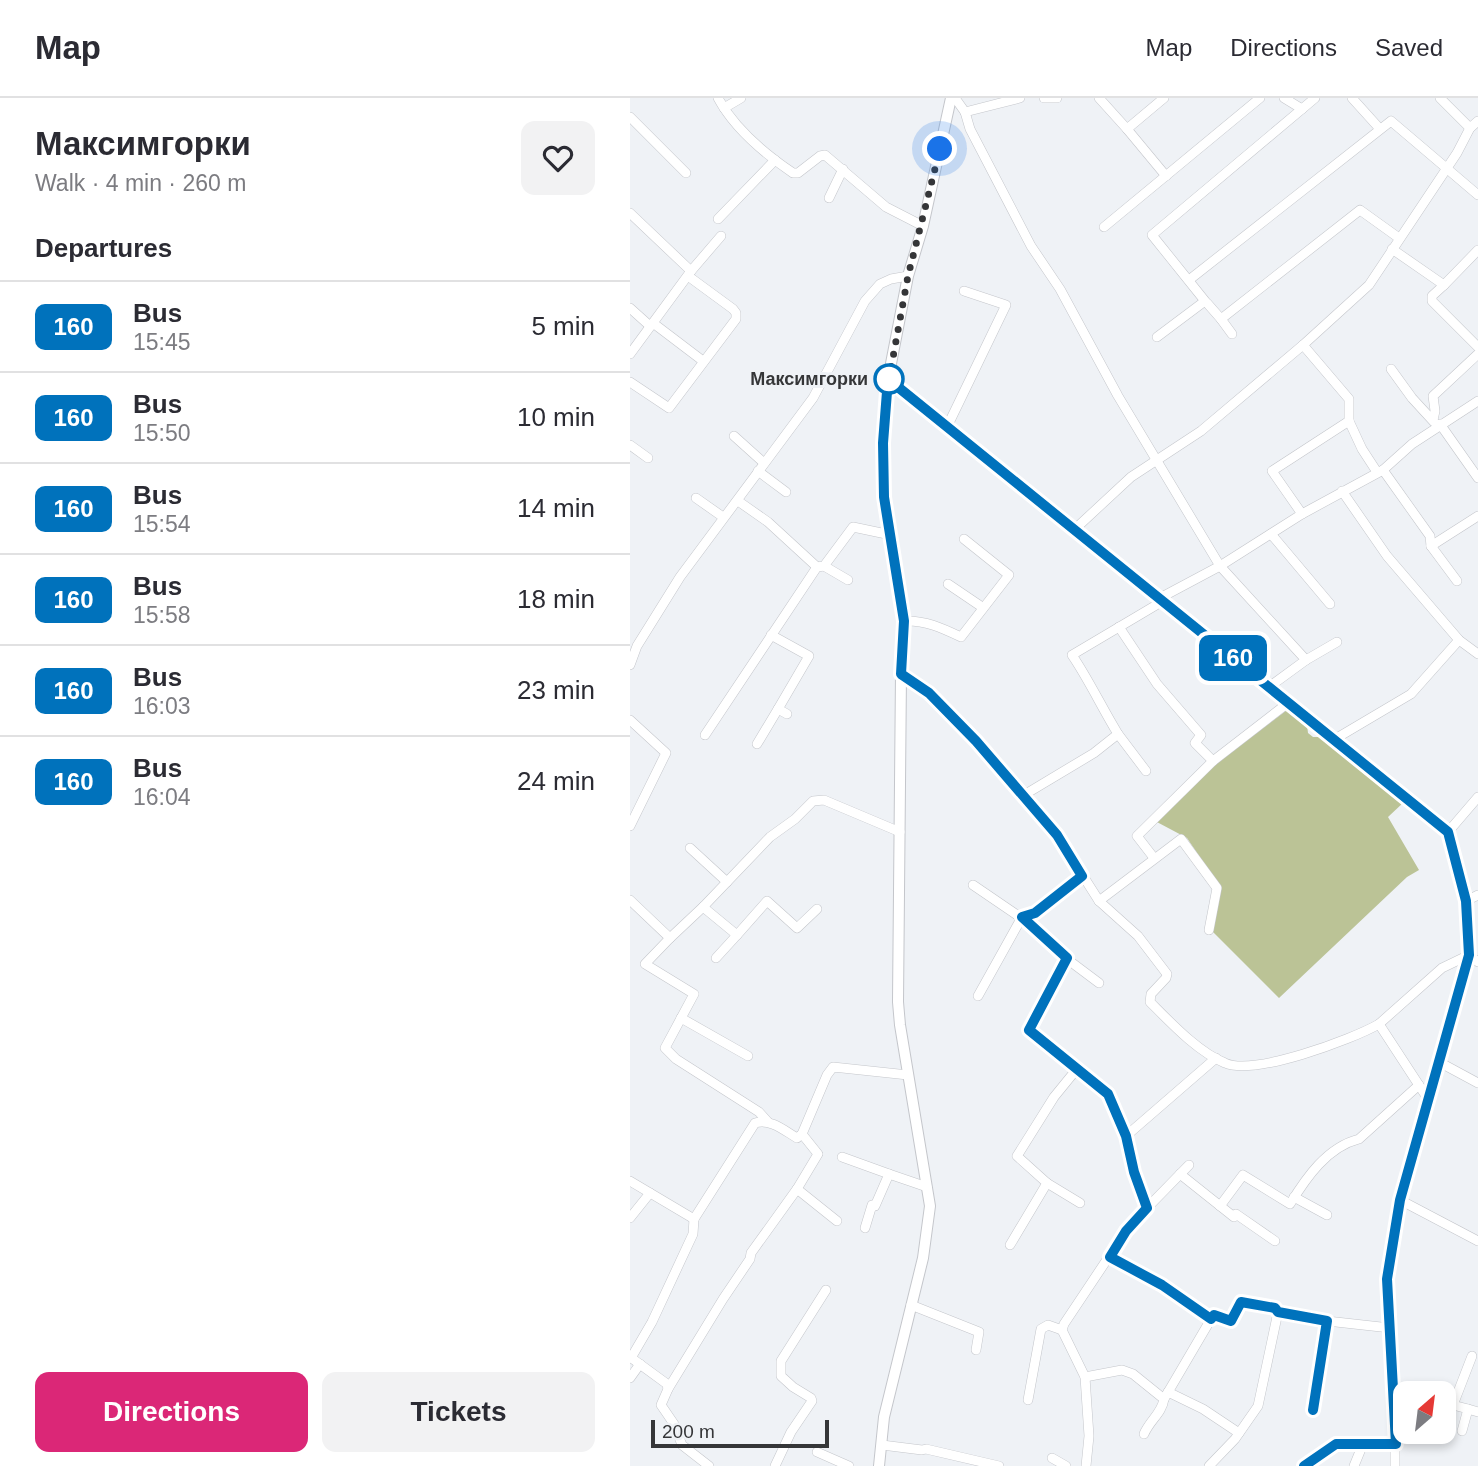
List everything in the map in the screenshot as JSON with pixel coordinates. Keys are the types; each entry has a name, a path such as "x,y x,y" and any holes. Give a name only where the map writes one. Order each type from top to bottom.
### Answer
{"main road":[{"path":"879,1466 886,1405 928,1229 930,1206 898,1002 901,674 904,621 884,497 883,443 888,379 908,276 923,226 953,98"}],"street":[{"path":"718,98 724,108 775,160 798,173 822,155 843,169 886,207 923,226"},
{"path":"724,108 741,98"},
{"path":"953,98 965,112 970,129 1031,246 1059,289 1220,566 1306,660"},
{"path":"965,112 1020,98"},
{"path":"1044,98 1057,98"},
{"path":"1099,98 1166,176"},
{"path":"1127,129 1164,98"},
{"path":"1104,227 1260,98"},
{"path":"1284,98 1301,109"},
{"path":"1157,337 1205,301 1152,235 1315,98"},
{"path":"1352,98 1380,129"},
{"path":"1440,98 1470,128"},
{"path":"630,117 686,173"},
{"path":"1189,280 1391,121 1478,195"},
{"path":"1075,529 1131,477 1201,431 1369,285 1457,153 1470,128 1478,121"},
{"path":"718,219 775,160"},
{"path":"829,198 843,169"},
{"path":"1220,319 1360,210 1399,237"},
{"path":"630,213 690,274 737,315 668,408 630,382"},
{"path":"630,354 721,236"},
{"path":"1392,249 1444,285"},
{"path":"1478,250 1432,296 1432,301 1478,347"},
{"path":"630,665 634,644 723,517 738,501 813,398 865,301 880,284 908,276"},
{"path":"947,426 1006,305 964,291"},
{"path":"1208,303 1232,334"},
{"path":"630,308 703,361"},
{"path":"1303,345 1349,399 1349,421 1362,449 1430,536 1432,546 1457,581"},
{"path":"1437,424 1433,396 1478,354"},
{"path":"1391,369 1476,473"},
{"path":"888,379 1448,832 1466,901 1469,955 1400,1200 1387,1279 1397,1381"},
{"path":"1146,771 1118,734 1072,655 1302,514 1380,471 1437,424 1478,401"},
{"path":"1302,514 1272,471 1349,421"},
{"path":"734,436 786,492"},
{"path":"630,445 648,458"},
{"path":"1342,491 1387,555 1460,640 1478,654"},
{"path":"696,498 723,517"},
{"path":"738,501 821,566 848,580"},
{"path":"1432,546 1478,516"},
{"path":"705,735 771,635 853,527 891,535"},
{"path":"1271,534 1330,604"},
{"path":"904,621 916,620 961,637 1009,575 964,539"},
{"path":"948,584 982,607"},
{"path":"1119,627 1157,684 1201,735 1195,743 1213,761"},
{"path":"757,744 782,712 809,656 771,635"},
{"path":"1335,739 1410,694 1460,640"},
{"path":"1269,688 1306,660 1337,642"},
{"path":"901,674 929,693 976,741 1057,835 1099,901 1138,936 1166,971 1166,978 1151,994 1150,1002 1175,1027 1227,1064 1237,1066 1276,1061 1339,1043 1379,1024 1442,968 1469,955"},
{"path":"1154,858 1137,836 1213,761 1288,703"},
{"path":"630,720 666,753 630,826"},
{"path":"1024,795 1094,753 1118,734"},
{"path":"1448,832 1478,797"},
{"path":"768,1122 759,1112 676,1059 665,1048 694,994 645,964 771,836 817,799 900,831"},
{"path":"1099,901 1181,838 1217,888 1209,930"},
{"path":"690,848 727,882"},
{"path":"978,996 1021,917 1035,913 1082,876"},
{"path":"973,885 1021,917 1099,983"},
{"path":"1466,901 1478,895"},
{"path":"630,900 670,938"},
{"path":"716,958 767,901 797,928 817,909"},
{"path":"703,907 737,934"},
{"path":"1469,955 1478,961"},
{"path":"1067,958 1029,1030 1108,1094 1126,1136 1134,1172 1147,1208"},
{"path":"681,1018 748,1056"},
{"path":"1379,1024 1428,1099"},
{"path":"1126,1136 1216,1058"},
{"path":"1439,1062 1478,1083"},
{"path":"630,1378 634,1360 693,1234 694,1219 755,1123 761,1120 797,1138 802,1135 827,1075 833,1067 908,1075"},
{"path":"1076,1070 1054,1097 1017,1156 1047,1184 1080,1203"},
{"path":"1220,1206 1243,1175 1290,1204 1307,1178 1332,1153 1346,1142 1359,1139 1419,1085"},
{"path":"709,1466 682,1446 674,1424 661,1405 723,1299 750,1259 751,1253 797,1189 818,1154 802,1135"},
{"path":"842,1157 927,1187"},
{"path":"1086,1466 1089,1436 1085,1377 1062,1330 1063,1324 1126,1231 1189,1165"},
{"path":"865,1228 872,1205 875,1206 889,1174"},
{"path":"1180,1174 1234,1217 1236,1214 1275,1241"},
{"path":"630,1181 694,1219"},
{"path":"1010,1245 1047,1184"},
{"path":"797,1189 837,1221"},
{"path":"630,1218 650,1193"},
{"path":"1294,1197 1327,1215"},
{"path":"1400,1200 1476,1236"},
{"path":"1110,1257 1162,1285 1211,1319"},
{"path":"775,1466 791,1432 812,1401 781,1376 781,1361 826,1290"},
{"path":"1144,1434 1148,1424 1159,1414 1166,1395 1211,1319 1214,1315 1231,1321 1241,1302 1327,1321 1390,1328"},
{"path":"911,1305 979,1332 976,1350"},
{"path":"1209,1466 1239,1433 1258,1406 1278,1312"},
{"path":"1313,1410 1327,1321"},
{"path":"1028,1400 1041,1329 1048,1325 1062,1330"},
{"path":"1456,1389 1472,1356"},
{"path":"634,1360 667,1384 668,1390"},
{"path":"1085,1377 1122,1370 1128,1372 1166,1395 1203,1409 1239,1433"},
{"path":"1462,1430 1473,1410"},
{"path":"1304,1466 1336,1444 1393,1444"},
{"path":"1354,1466 1363,1444"},
{"path":"1395,1466 1396,1444"},
{"path":"882,1445 926,1449 999,1466"},
{"path":"817,1452 849,1466"},
{"path":"1052,1458 1066,1466"}],"green space":[{"path":"1287,710 1307,725 1308,733 1313,737 1326,737 1404,802 1388,817 1419,870 1407,877 1279,998 1211,930 1220,887 1187,838 1155,821 1220,760"}],"bus line":[{"name":"160","path":"1304,1466 1336,1444 1396,1444 1387,1279 1400,1200 1469,955 1466,901 1448,832 888,379 883,443 884,497 904,621 901,674 929,693 976,741 1057,835 1082,876 1035,913 1022,917 1067,958 1029,1030 1108,1094 1126,1136 1134,1172 1147,1208 1126,1231 1110,1257 1162,1285 1211,1319 1214,1315 1231,1321 1241,1302 1327,1321 1313,1410"}],"place":[{"name":"Максимгорки","path":"889,379"}],"route":[{"path":"889,379 908,276 923,226 940,149"}]}
